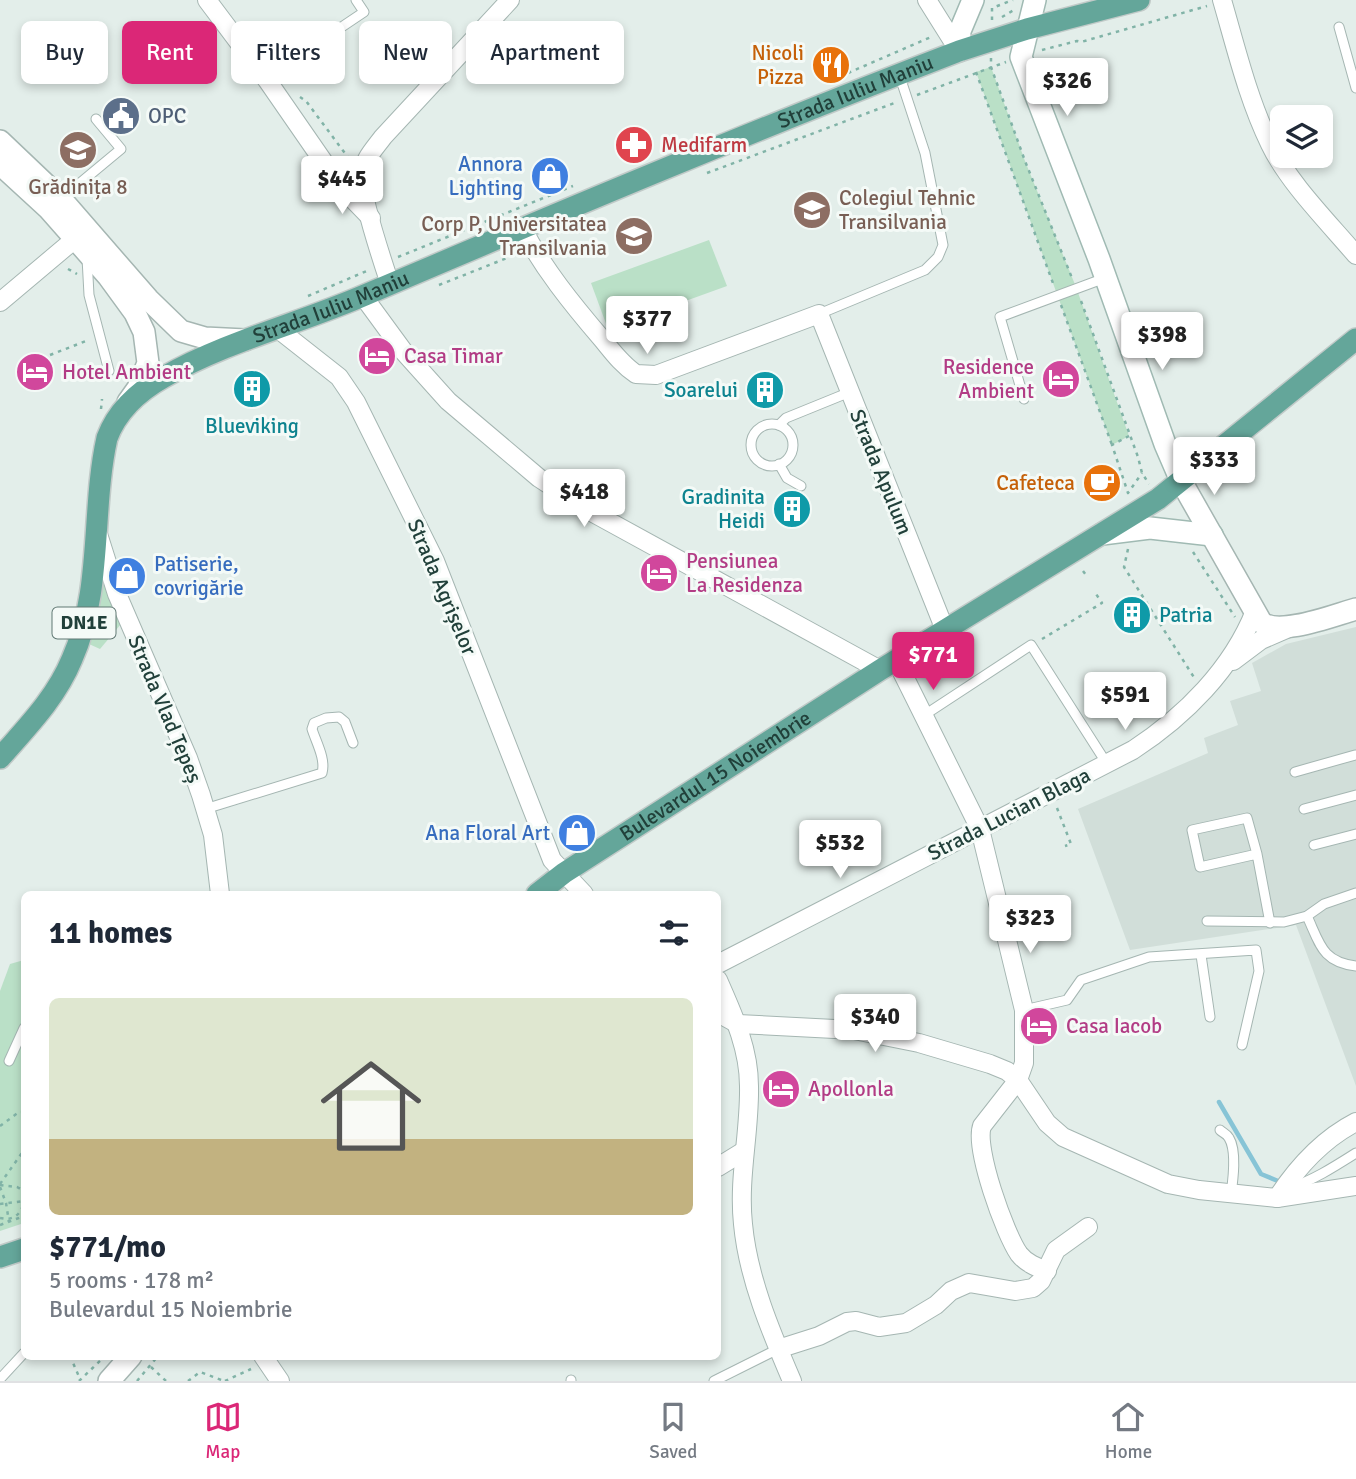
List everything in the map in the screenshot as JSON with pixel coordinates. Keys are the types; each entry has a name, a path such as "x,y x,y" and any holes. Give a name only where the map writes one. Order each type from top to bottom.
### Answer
{"main road":[{"name":"Strada Iuliu Maniu","path":"0,758 43,708 72,661 87,612 107,438 125,407 160,379 202,356 363,296 522,228 992,36 1139,0"},
{"name":"Bulevardul 15 Noiembrie","path":"541,891 564,873 888,665 1158,499 1356,339"},
{"path":"0,1257 21,1249"}],"street":[{"path":"207,0 231,32"},
{"path":"390,284 362,176 368,156 510,0"},
{"path":"927,0 959,51"},
{"path":"959,51 960,31 973,0"},
{"path":"1020,1 1027,29 1021,57 1106,278 1165,444 1181,481 1255,611 1266,627 1290,627"},
{"path":"1222,1 1247,84 1270,144 1312,204 1356,255"},
{"path":"270,84 341,187 371,218"},
{"path":"0,141 61,199 148,299 181,331 207,339 247,340"},
{"path":"0,164 35,196 81,246 108,276 135,313 144,332 148,363 138,388 125,407"},
{"path":"341,187 351,186 362,176"},
{"path":"522,228 532,248 573,305 621,362 636,374 656,375 819,314"},
{"path":"0,302 81,246"},
{"path":"363,296 404,352 448,401 539,478 588,510 888,665 923,716 980,830 1024,1010 1024,1063 1018,1080 982,1126 979,1134 1007,1233 1021,1256 1034,1266 1047,1270"},
{"name":"Strada Apulum","path":"819,314 945,629"},
{"name":"Strada Agrișelor","path":"278,329 340,377 356,402 435,561 552,860 581,891"},
{"name":"Strada Vlad Țepeș","path":"96,527 117,594 188,758 213,835 220,891"},
{"path":"1099,534 1150,528 1212,535"},
{"path":"1225,667 1261,640 1290,627 1356,609"},
{"name":"Strada Lucian Blaga","path":"721,962 1107,764 1151,738 1182,712 1225,667 1245,635 1255,611"},
{"path":"721,987 738,1024 747,1061 749,1086 742,1211 747,1251 792,1381"},
{"path":"721,1015 738,1024 867,1033 919,1043 990,1064 1007,1071 1018,1080 1047,1124 1063,1137 1168,1184 1231,1194 1280,1194 1356,1186"},
{"path":"1280,1194 1308,1157 1332,1136 1356,1122"},
{"path":"721,1165 744,1151"},
{"path":"779,1349 819,1336 847,1322 863,1322 879,1327 905,1323 936,1305 951,1291 969,1283 1015,1291 1033,1288 1041,1282 1056,1250 1088,1227"},
{"path":"109,1381 127,1360"},
{"path":"262,1361 280,1381"}],"lane":[{"path":"345,25 364,12 356,0"},
{"path":"1339,27 1356,88"},
{"path":"819,314 925,270 938,257 943,246 925,153 899,74"},
{"path":"61,199 121,149 96,119"},
{"path":"81,246 89,295 109,371"},
{"path":"1024,399 1000,317 1106,278"},
{"path":"779,425 786,418 850,392"},
{"path":"772,424 779,425 789,433 793,445 789,457 779,464 765,465 754,456 751,442 758,429 772,424"},
{"path":"779,464 787,478 801,486"},
{"path":"923,716 1031,645 1107,764"},
{"path":"205,809 322,773 322,758 312,729 314,723 339,717 345,722 353,743"},
{"path":"1295,772 1355,755"},
{"path":"1304,809 1356,794"},
{"path":"1257,854 1200,867 1192,831 1247,817 1257,854 1270,923"},
{"path":"1314,845 1356,834"},
{"path":"1207,920 1270,923 1307,916 1324,904 1356,893"},
{"path":"1307,916 1323,951 1339,964 1356,967"},
{"path":"1024,1010 1067,1000 1081,980 1149,957 1256,950 1259,971 1242,1045"},
{"path":"1201,955 1210,1017"},
{"path":"9,1061 21,1035"},
{"path":"1220,1130 1229,1138 1232,1152 1234,1166 1231,1194"},
{"path":"1280,1194 1303,1184 1356,1153"},
{"path":"714,1381 779,1349"},
{"path":"0,1379 21,1356"}],"path":[{"path":"992,36 999,19 1020,1"},
{"path":"1020,1 992,8 991,67 1024,161 1076,287 1142,473 1158,499"},
{"path":"705,174 976,72 1222,1"},
{"path":"845,75 931,38 931,30 942,23"},
{"path":"976,72 1128,493 1142,473"},
{"path":"271,84 306,101 362,176"},
{"path":"302,299 583,181"},
{"path":"428,289 532,248"},
{"path":"50,355 86,341"},
{"path":"101,409 102,399"},
{"path":"1112,445 1129,436"},
{"path":"1128,549 1124,567 1202,691"},
{"path":"1193,551 1245,635"},
{"path":"1031,645 1102,603 1096,594"},
{"path":"1051,793 1071,844 1065,846"},
{"path":"0,1126 21,1112"},
{"path":"0,1185 21,1154"},
{"path":"0,1185 21,1189"},
{"path":"0,1185 9,1221"},
{"path":"0,1204 21,1201"},
{"path":"0,1225 18,1216 21,1208"},
{"path":"0,1218 9,1221 21,1217"},
{"path":"72,1360 80,1381 101,1360"},
{"path":"137,1381 155,1360"},
{"path":"188,1381 200,1372 225,1381 262,1361"},
{"path":"151,1367 166,1381"}],"shaded area":[{"path":"1356,627 1356,1086 1296,925 1130,950 1078,809 1208,753 1204,738 1238,725 1230,701 1261,691 1252,663 1286,644"}],"green space":[{"path":"991,67 1025,161 1076,287 1129,436 1112,445 976,72"},
{"path":"709,240 727,286 608,329 591,283"},
{"path":"100,580 121,624 100,649 89,644"},
{"path":"21,961 21,1224 0,1231 0,991 10,964"}],"waterway":[{"path":"1219,1102 1261,1174 1278,1181"}],"place":[{"name":"Nicoli Pizza","path":"831,65"},
{"name":"OPC","path":"121,116"},
{"name":"Medifarm","path":"634,145"},
{"name":"Grădinița 8","path":"78,150"},
{"name":"Annora Lighting","path":"550,176"},
{"name":"Colegiul Tehnic Transilvania","path":"812,210"},
{"name":"Corp P, Universitatea Transilvania","path":"634,236"},
{"name":"Casa Timar","path":"377,356"},
{"name":"Hotel Ambient","path":"35,372"},
{"name":"Residence Ambient","path":"1061,379"},
{"name":"Blueviking","path":"252,389"},
{"name":"Soarelui","path":"765,390"},
{"name":"Cafeteca","path":"1102,483"},
{"name":"Gradinita Heidi","path":"792,509"},
{"name":"Pensiunea La Residenza","path":"659,573"},
{"name":"Patiserie, covrigărie","path":"127,576"},
{"name":"Patria","path":"1132,615"},
{"name":"Ana Floral Art","path":"577,833"},
{"name":"Casa Iacob","path":"1039,1026"},
{"name":"Apollonla","path":"781,1089"}]}
